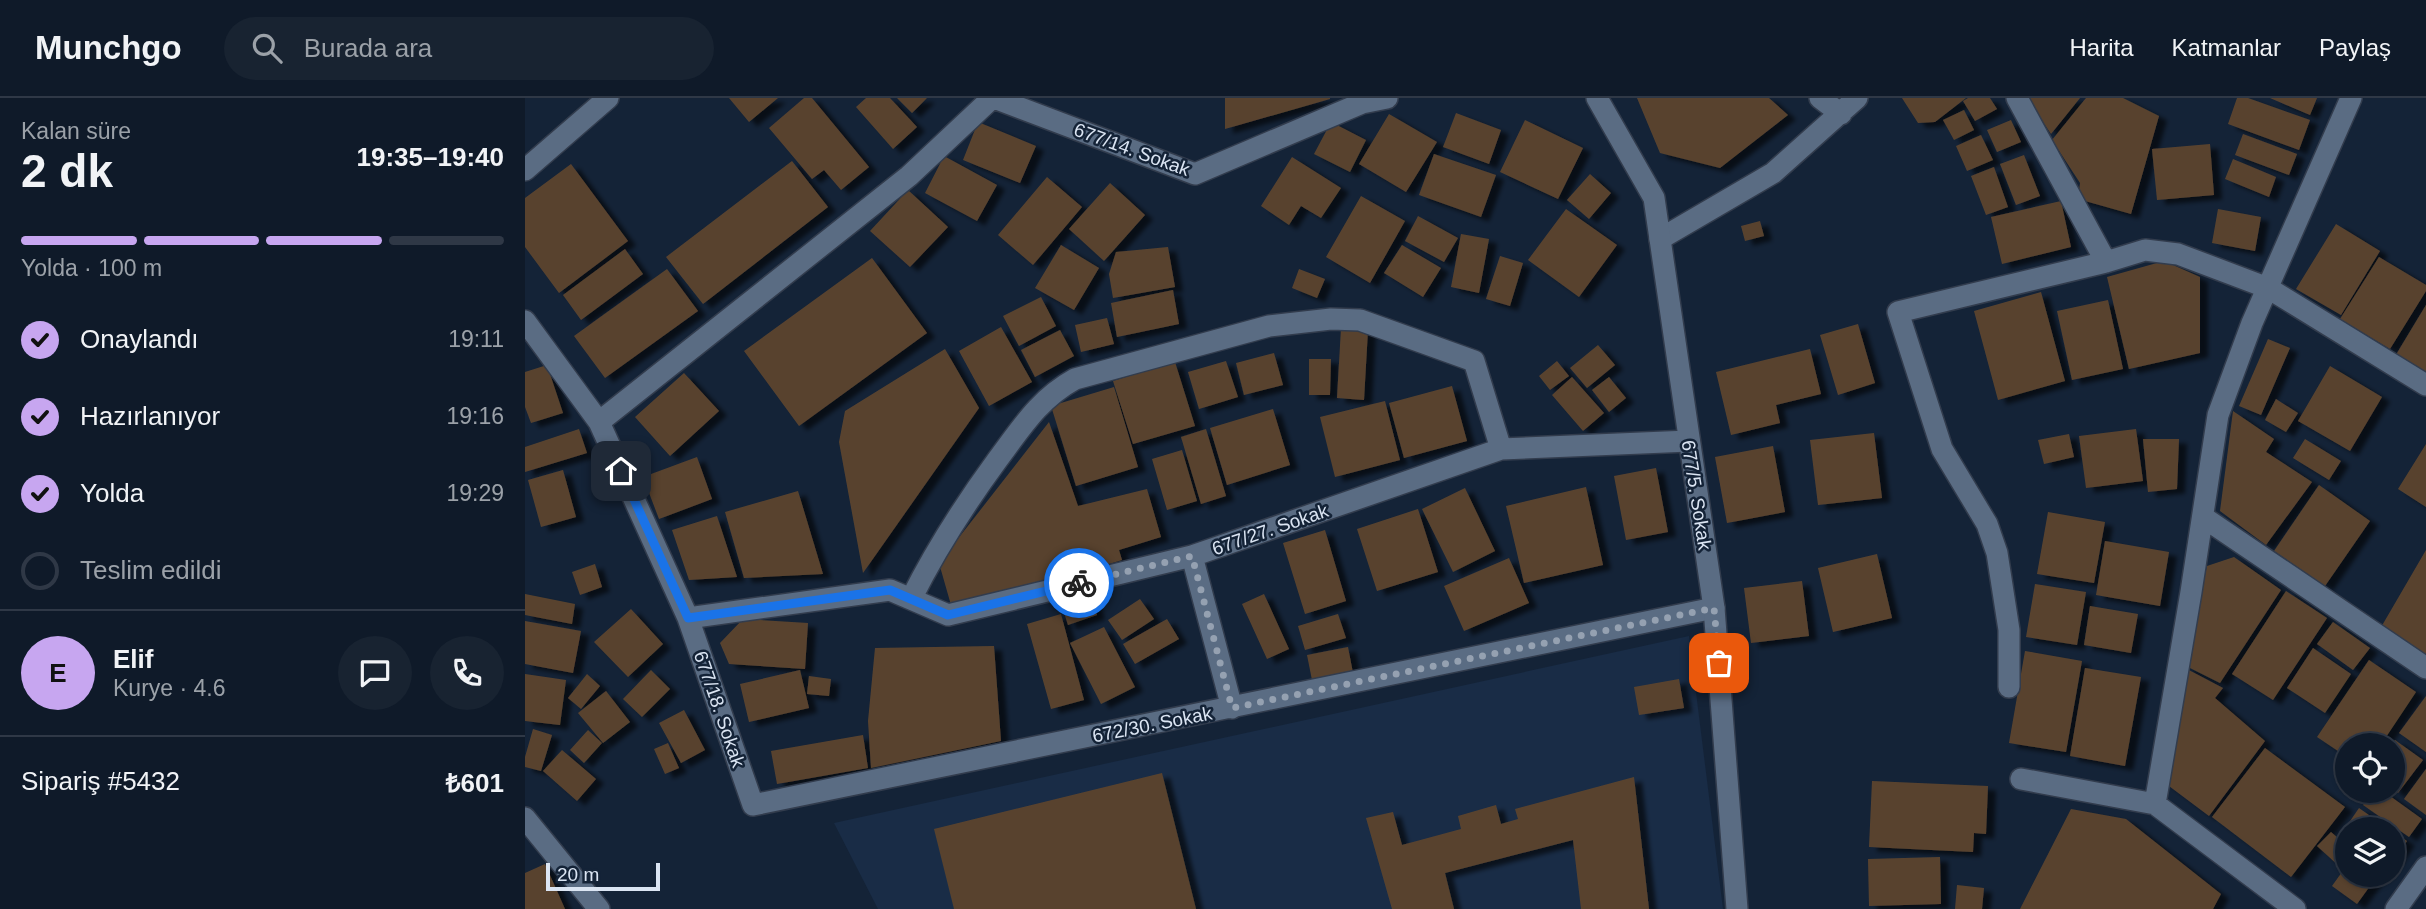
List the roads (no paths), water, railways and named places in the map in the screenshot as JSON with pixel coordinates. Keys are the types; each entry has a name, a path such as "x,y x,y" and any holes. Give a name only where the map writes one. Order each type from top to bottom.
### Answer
{"street":[{"path":"525,170 608,98"},
{"path":"599,422 909,176 993,98"},
{"name":"677/14. Sokak","path":"993,98 1195,174 1361,101 1387,98"},
{"name":"677/5. Sokak","path":"1597,98 1654,198 1714,608 1737,909"},
{"path":"1820,98 1841,114"},
{"path":"1660,239 1773,173 1857,98"},
{"path":"2017,98 2106,262"},
{"path":"2155,804 2218,415 2252,323 2351,98"},
{"path":"2009,687 2009,631 1997,553 1987,524 1942,449 1898,312 2106,262 2145,250 2178,254 2268,288 2426,385"},
{"path":"911,599 958,514 1037,407 1059,388 1075,379 1269,326 1331,319 1360,320 1474,361 1501,449"},
{"name":"677/18. Sokak","path":"525,321 599,422 688,618 753,805"},
{"name":"677/27. Sokak","path":"688,618 890,590 948,615 1192,556 1501,449 1689,441"},
{"path":"2203,517 2426,668"},
{"path":"1192,556 1232,708"},
{"name":"672/30. Sokak","path":"753,805 1714,608"},
{"path":"2021,779 2155,804 2295,909"},
{"path":"525,818 599,909"},
{"path":"2396,909 2426,867"}]}
